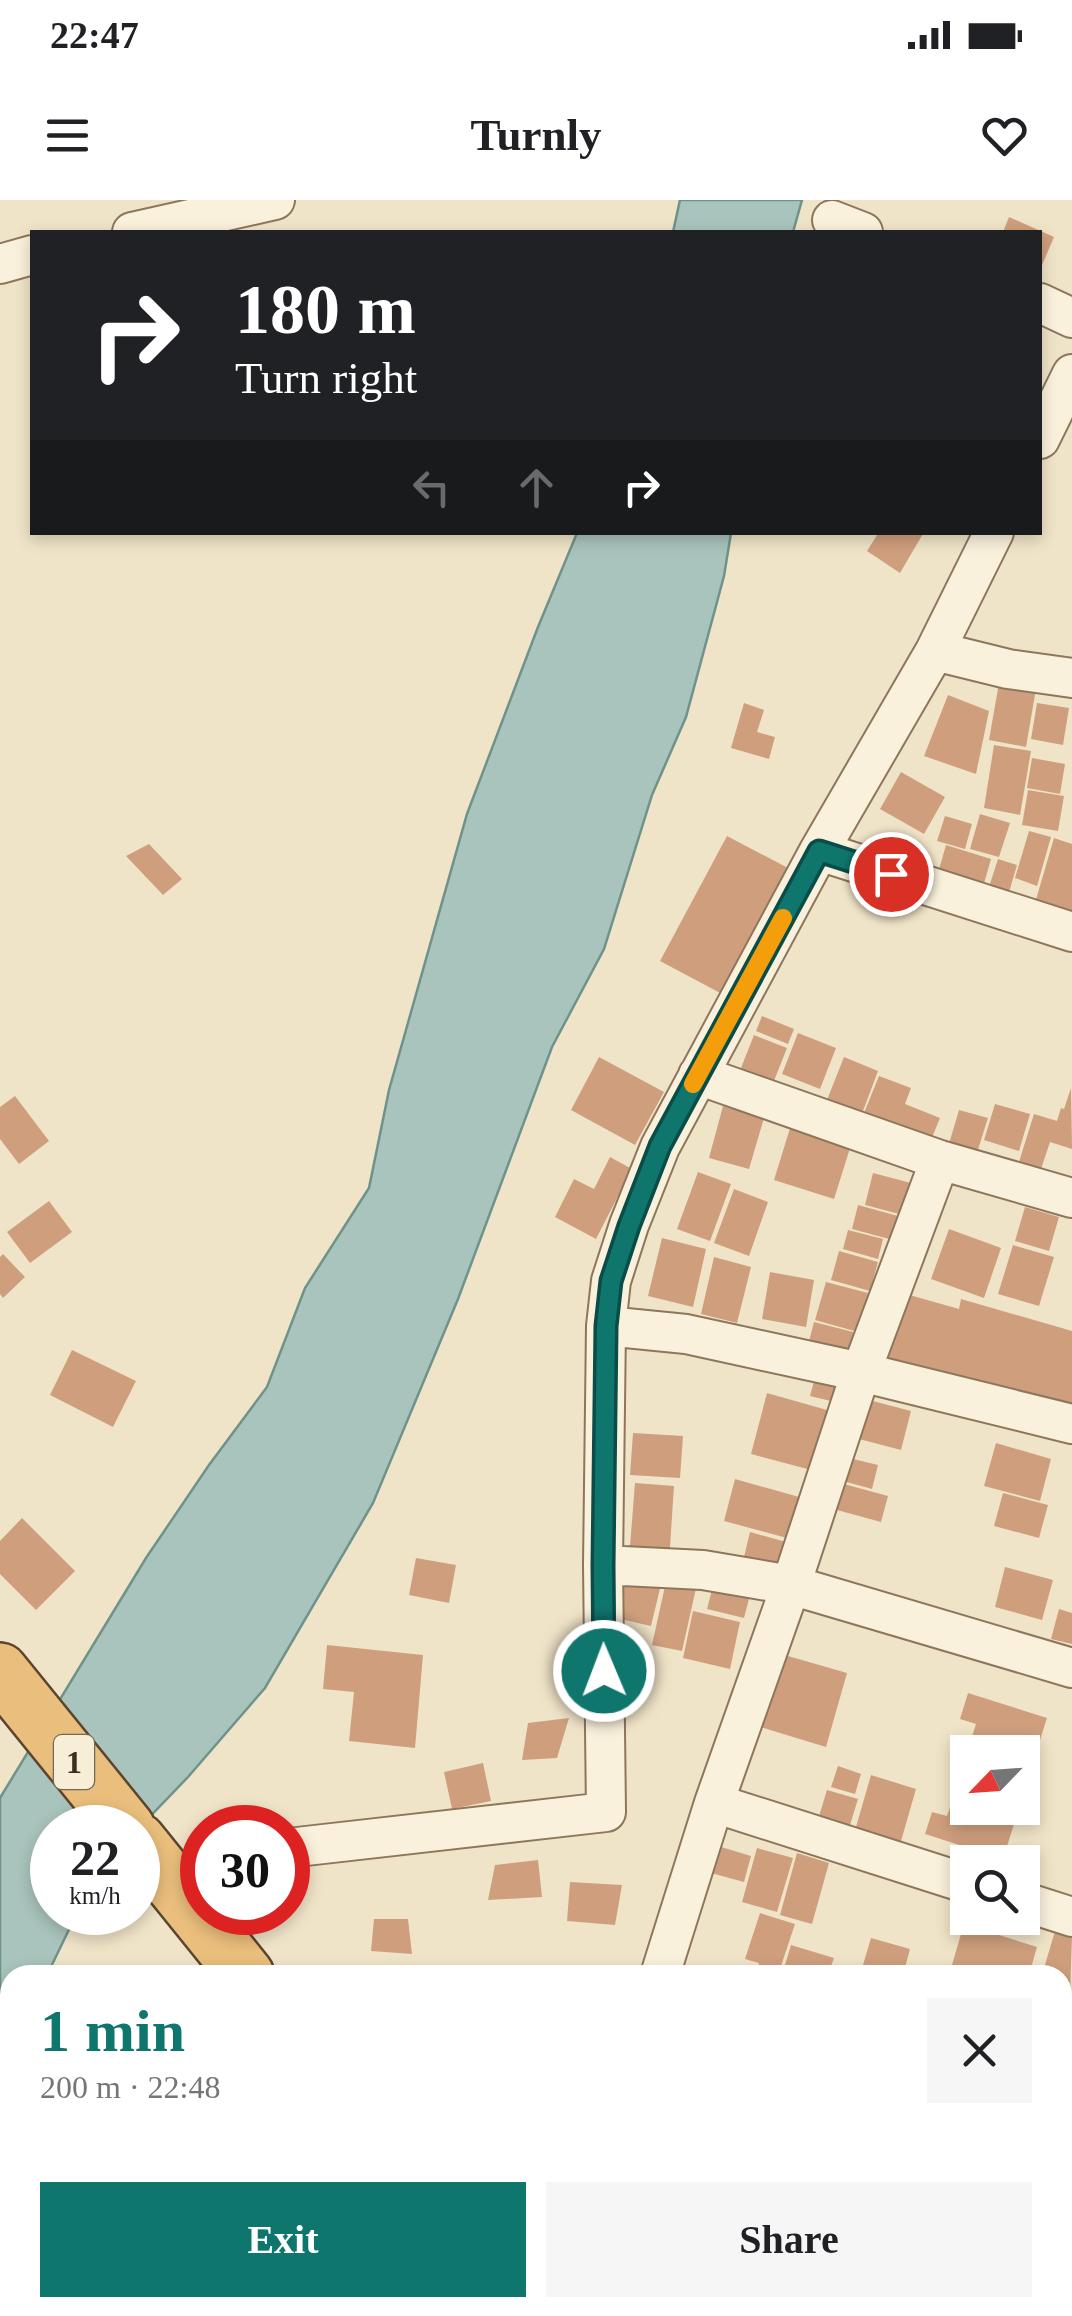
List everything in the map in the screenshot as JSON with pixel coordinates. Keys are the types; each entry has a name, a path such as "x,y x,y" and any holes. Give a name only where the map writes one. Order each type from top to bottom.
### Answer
{"highway":[{"name":"1","path":"10,1683 108,1805"},
{"path":"160,1868 238,1965"}],"street":[{"path":"141,230 275,200"},
{"path":"0,264 30,256"},
{"path":"1042,304 1072,318"},
{"path":"1042,434 1072,374"},
{"path":"310,1846 606,1812 603,1565 606,1326 611,1281 660,1146 819,851 935,651 993,535"},
{"path":"935,651 1072,678"},
{"path":"819,851 1072,932"},
{"path":"698,1076 940,1160 1072,1198"},
{"path":"663,1965 861,1372 940,1160"},
{"path":"606,1326 686,1334 1072,1424"},
{"path":"603,1565 703,1570 790,1585 1072,1668"},
{"path":"714,1804 950,1878"},
{"path":"1040,1907 1072,1917"}],"water":[{"path":"680,200 802,200 794,230 673,230"},
{"path":"576,535 731,535 724,576 686,717 652,795 604,949 552,1047 458,1299 373,1503 265,1688 160,1806 30,1805 30,1935 66,1935 52,1965 0,1965 0,1798 146,1558 267,1387 305,1288 369,1188 389,1090 467,814"}],"building":[{"path":"1009,217 1038,230 1004,230"},
{"path":"1042,232 1054,237 1042,265"},
{"path":"877,535 922,535 900,573 867,551"},
{"path":"999,683 1036,689 1026,747 989,740"},
{"path":"948,695 989,711 976,774 924,756"},
{"path":"744,703 764,710 757,732 775,737 769,759 731,748"},
{"path":"1037,703 1069,708 1063,745 1031,739"},
{"path":"994,745 1031,751 1020,815 984,808"},
{"path":"1032,758 1065,764 1060,794 1027,788"},
{"path":"901,772 945,797 924,834 880,809"},
{"path":"1028,790 1064,796 1058,831 1022,825"},
{"path":"980,814 1010,823 999,857 970,849"},
{"path":"945,816 972,824 965,849 937,841"},
{"path":"1029,831 1051,837 1037,886 1015,878"},
{"path":"727,836 788,868 722,994 660,961"},
{"path":"1054,838 1072,844 1072,914 1035,903"},
{"path":"149,844 182,879 163,895 126,856"},
{"path":"946,845 991,859 983,887 938,873"},
{"path":"998,859 1017,865 1007,899 987,893"},
{"path":"762,1016 794,1029 788,1044 756,1031"},
{"path":"798,1033 836,1048 820,1089 782,1074"},
{"path":"754,1035 787,1048 772,1086 739,1073"},
{"path":"599,1057 664,1092 635,1145 571,1110"},
{"path":"844,1057 878,1071 860,1119 825,1105"},
{"path":"879,1076 911,1088 905,1104 940,1118 931,1140 864,1113"},
{"path":"1071,1088 1072,1149 1050,1142 1040,1172 1018,1165 1034,1114 1057,1121"},
{"path":"15,1096 49,1141 19,1164 0,1139 0,1107"},
{"path":"995,1104 1030,1114 1019,1151 984,1140"},
{"path":"723,1106 764,1118 749,1169 709,1158"},
{"path":"959,1110 988,1118 976,1156 948,1147"},
{"path":"791,1125 851,1145 834,1199 774,1180"},
{"path":"610,1157 632,1169 596,1239 555,1217 574,1179 594,1189"},
{"path":"698,1172 731,1184 710,1241 677,1229"},
{"path":"873,1173 911,1183 903,1215 865,1205"},
{"path":"734,1189 768,1202 749,1256 714,1243"},
{"path":"49,1201 72,1232 30,1263 7,1232"},
{"path":"858,1205 898,1216 893,1240 852,1229"},
{"path":"1025,1207 1059,1217 1049,1251 1015,1241"},
{"path":"949,1229 1001,1248 984,1298 931,1279"},
{"path":"848,1230 883,1239 878,1259 843,1249"},
{"path":"662,1238 706,1249 693,1307 648,1296"},
{"path":"1013,1245 1054,1257 1039,1306 998,1294"},
{"path":"839,1251 878,1262 870,1291 831,1280"},
{"path":"3,1254 25,1277 3,1298 0,1257"},
{"path":"714,1257 751,1267 737,1323 701,1314"},
{"path":"770,1272 814,1280 806,1327 762,1319"},
{"path":"826,1282 868,1293 858,1332 815,1320"},
{"path":"899,1292 959,1309 961,1299 1072,1331 1072,1411 881,1357"},
{"path":"814,1322 857,1333 849,1360 807,1349"},
{"path":"72,1350 136,1381 113,1427 50,1395"},
{"path":"818,1366 846,1374 839,1403 810,1396"},
{"path":"767,1393 827,1410 811,1470 751,1454"},
{"path":"869,1400 911,1411 901,1450 859,1439"},
{"path":"633,1433 683,1436 680,1478 630,1475"},
{"path":"996,1443 1051,1459 1040,1501 984,1486"},
{"path":"849,1458 878,1465 872,1489 843,1481"},
{"path":"735,1479 799,1497 787,1538 724,1521"},
{"path":"635,1483 674,1486 669,1562 629,1559"},
{"path":"844,1484 888,1496 881,1522 837,1510"},
{"path":"1003,1493 1048,1505 1039,1538 994,1526"},
{"path":"22,1518 75,1571 36,1610 0,1574 0,1541"},
{"path":"750,1532 786,1542 777,1575 742,1565"},
{"path":"416,1558 456,1565 449,1603 409,1595"},
{"path":"1005,1567 1053,1580 1042,1620 995,1607"},
{"path":"626,1568 663,1576 651,1626 616,1618"},
{"path":"667,1577 697,1584 682,1651 652,1645"},
{"path":"713,1586 750,1595 744,1618 707,1609"},
{"path":"1059,1609 1072,1613 1072,1644 1051,1639"},
{"path":"693,1611 740,1622 730,1669 683,1658"},
{"path":"327,1645 423,1655 415,1748 349,1741 354,1692 323,1689"},
{"path":"781,1654 847,1673 826,1747 760,1727"},
{"path":"968,1693 1047,1718 1040,1740 1040,1735 972,1735 976,1724 960,1719"},
{"path":"569,1718 557,1758 522,1760 528,1723"},
{"path":"483,1763 491,1801 452,1809 444,1772"},
{"path":"838,1766 861,1774 855,1794 831,1787"},
{"path":"871,1775 916,1789 899,1848 854,1834"},
{"path":"827,1790 858,1799 847,1835 816,1826"},
{"path":"950,1807 950,1825 1014,1825 1007,1845 959,1845 925,1834 932,1812 947,1816"},
{"path":"708,1843 751,1856 744,1882 700,1870"},
{"path":"757,1848 793,1858 777,1912 742,1902"},
{"path":"797,1853 829,1863 812,1924 780,1915"},
{"path":"538,1860 542,1897 488,1900 495,1865"},
{"path":"570,1882 622,1885 615,1925 567,1921"},
{"path":"760,1913 795,1924 781,1965 758,1965 745,1959"},
{"path":"374,1919 408,1919 412,1954 371,1951"},
{"path":"1055,1931 1072,1936 1071,1965 1045,1965"},
{"path":"961,1935 999,1935 1037,1947 1032,1965 952,1965"},
{"path":"871,1938 910,1949 906,1965 863,1965"},
{"path":"791,1945 834,1958 832,1965 785,1965"}],"slow traffic":[{"path":"693,1084 783,918"}],"route":[{"path":"604,1671 606,1326 611,1281 629,1226 660,1146 819,851 891,874"}]}
